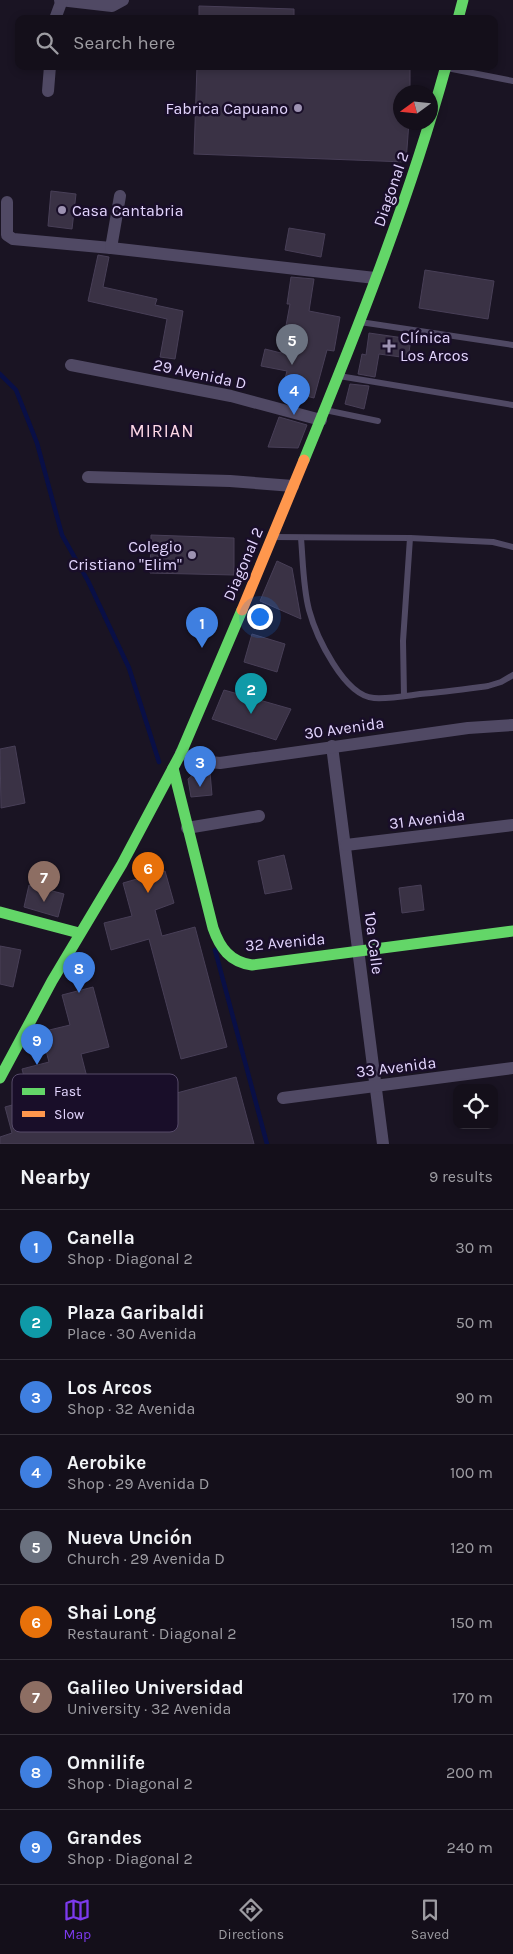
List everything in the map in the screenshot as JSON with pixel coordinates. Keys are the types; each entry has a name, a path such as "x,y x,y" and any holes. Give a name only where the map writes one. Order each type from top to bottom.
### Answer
{"main road":[{"path":"459,15 463,0"},
{"name":"Diagonal 2","path":"0,1078 79,933 122,864 174,768 339,376 419,161 445,70"},
{"name":"32 Avenida","path":"174,768 187,828 219,942 225,952 234,960 252,965 513,931"},
{"path":"0,912 79,933"}],"street":[{"path":"57,15 61,0 112,6 122,2"},
{"path":"48,91 50,70"},
{"path":"110,248 120,196"},
{"path":"7,202 7,233 8,237 13,239 375,278"},
{"name":"29 Avenida D","path":"71,366 323,415"},
{"path":"88,477 230,481 293,486"},
{"name":"30 Avenida","path":"181,752 200,761 220,762 468,728 513,725"},
{"name":"10a Calle","path":"332,746 384,1144"},
{"path":"187,828 259,816"},
{"name":"31 Avenida","path":"346,845 513,825"},
{"name":"33 Avenida","path":"283,1098 513,1068"}],"lane":[{"path":"460,70 513,81"},
{"path":"359,322 513,345"},
{"path":"339,376 513,405"},
{"path":"323,415 378,421"},
{"path":"272,537 410,538 493,542 513,547"},
{"path":"301,538 309,608 320,640 355,690 365,696 374,698 404,696 488,686 501,682 513,675"},
{"path":"404,696 403,641 410,538"}],"building":[{"path":"199,6 294,9 294,15 199,15"},
{"name":"Fabrica Capuano","path":"197,70 410,70 410,85 393,85 393,130 408,130 406,162 194,154"},
{"name":"Casa Cantabria","path":"51,191 76,194 72,229 48,226"},
{"path":"289,228 325,234 321,257 285,250"},
{"path":"98,255 109,257 103,287 157,299 155,305 183,311 175,359 160,357 167,319 88,301"},
{"path":"425,270 494,281 488,319 419,308"},
{"path":"291,277 314,279 309,311 340,317 334,351 327,350 314,398 282,390 287,371 261,366 265,349 281,353 290,304 287,304"},
{"name":"Clínica Los Arcos","path":"369,333 411,339 408,358 379,354 375,377 358,374 362,354 366,355"},
{"path":"350,384 369,386 364,409 345,404"},
{"path":"279,417 307,425 298,448 268,447"},
{"name":"Colegio Cristiano \"Elim\"","path":"151,535 234,538 234,575 150,573"},
{"path":"277,561 292,568 301,619 260,601"},
{"path":"252,634 285,644 277,672 244,662"},
{"path":"224,690 291,709 276,740 212,719"},
{"path":"15,746 25,803 1,808 0,749"},
{"path":"210,772 212,795 191,797 188,779 195,773"},
{"path":"284,855 292,889 265,894 258,861"},
{"path":"165,871 174,903 155,910 162,936 195,927 227,1047 181,1059 149,939 111,950 104,923 132,916 123,883"},
{"path":"29,885 64,894 58,917 24,907"},
{"path":"421,885 424,910 402,913 399,888"},
{"path":"0,946 21,950 13,987 0,984"},
{"path":"93,987 109,1047 81,1054 86,1074 23,1074 22,1069 49,1062 41,1032 70,1025 62,995"},
{"path":"236,1077 254,1144 0,1144 0,1137 12,1133 5,1107 12,1105 12,1132 178,1132 178,1093"}],"waterway":[{"path":"0,374 16,390 37,443 62,535 88,581 129,668 159,762"},
{"path":"215,950 267,1144"}],"traffic: fast":[{"path":"459,15 463,0"},
{"path":"304,460 399,216 445,70"},
{"path":"0,1078 52,981 122,864 181,753 242,610"},
{"path":"173,768 213,928 223,948 238,961 252,965 513,931"},
{"path":"0,912 79,933"}],"traffic: slow":[{"path":"242,610 304,460"}],"place":[{"name":"Fabrica Capuano","path":"298,108"},
{"name":"Casa Cantabria","path":"62,210"},
{"name":"Clínica Los Arcos","path":"389,346"},
{"name":"Nueva Unción","path":"292,365"},
{"name":"Aerobike","path":"294,415"},
{"name":"Colegio Cristiano \"Elim\"","path":"192,555"},
{"name":"Canella","path":"202,648"},
{"name":"Plaza Garibaldi","path":"251,714"},
{"name":"Los Arcos","path":"200,787"},
{"name":"Shai Long","path":"148,893"},
{"name":"Galileo Universidad","path":"44,902"},
{"name":"Omnilife","path":"79,993"},
{"name":"Grandes","path":"37,1065"}],"district":[{"name":"MIRIAN","path":"162,431"}]}
